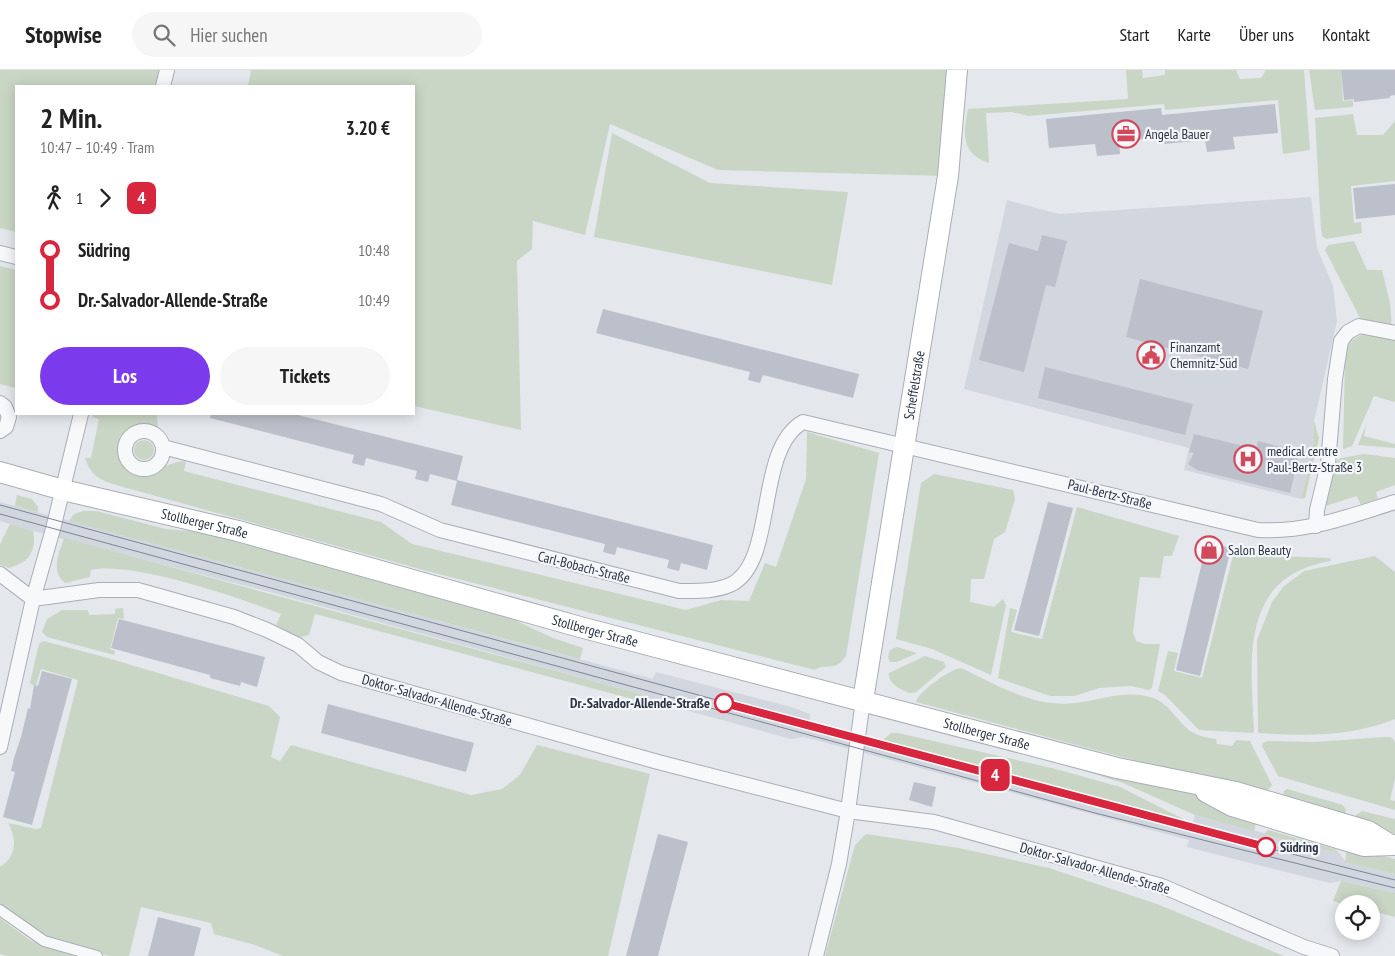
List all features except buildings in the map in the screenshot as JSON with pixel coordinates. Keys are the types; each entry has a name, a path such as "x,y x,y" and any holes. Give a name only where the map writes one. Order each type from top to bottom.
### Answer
{"main road":[{"name":"Scheffelstraße","path":"863,700 948,176 957,70"},
{"name":"Stollberger Straße","path":"0,472 62,490 238,531 580,627 1117,768 1236,792 1368,831 1392,845"}],"street":[{"path":"163,85 168,70"},
{"path":"0,253 15,257"},
{"path":"1316,526 1317,510 1328,464 1335,379 1341,341 1348,332 1359,326 1395,333"},
{"path":"0,403 5,407 9,417 6,427 0,431"},
{"path":"0,747 33,599 82,415"},
{"name":"Carl-Bobach-Straße","path":"163,447 382,504 440,530 679,591 706,592 733,583 745,571 754,553 777,459 785,440 794,427 803,422 904,445"},
{"name":"Paul-Bertz-Straße","path":"904,445 1258,530 1281,532 1316,526 1395,502"},
{"path":"0,574 33,599"},
{"name":"Doktor-Salvador-Allende-Straße","path":"33,599 99,590 138,590 234,617 267,630 298,645 318,662 341,673 658,762 848,811 934,822 1162,886 1304,947 1332,956"},
{"path":"816,956 839,864 863,700"},
{"path":"0,910 44,941 97,956"}],"shaded area":[{"name":"Finanzamt Chemnitz-Süd","path":"1311,197 1317,248 1333,286 1337,321 1314,421 1313,448 1301,499 1184,470 1189,448 964,389 1007,200 1059,214"},
{"path":"0,502 653,679 656,672 791,707 810,714 809,721 1192,824 1195,815 1339,853 1346,862 1395,874 1395,893 1341,881 1330,883 1187,847 1189,840 804,737 791,739 649,700 648,696 266,591 33,531 0,521"}],"green space":[{"path":"0,70 167,70 163,85 15,85 15,232 0,228"},
{"path":"251,70 957,70 948,176 718,170 610,124 585,235 533,221 532,249 517,261 521,430 415,406 415,85 248,85"},
{"path":"1126,70 1142,70 1143,78 1165,75 1165,70 1236,70 1240,79 1261,78 1266,70 1304,70 1310,150 1283,154 1278,100 1165,110 1164,104 1029,116 1011,112 986,113 989,163 973,154 966,142 965,127 968,109 1128,99"},
{"path":"1309,70 1341,70 1343,101 1353,100 1353,107 1315,110"},
{"path":"1353,114 1357,135 1383,135 1395,121 1395,181 1351,186 1354,223 1361,222 1362,233 1326,239 1323,237 1321,230 1315,118"},
{"path":"612,133 710,183 848,192 832,285 594,237"},
{"path":"1354,241 1367,270 1382,270 1390,303 1392,330 1366,324 1360,318 1325,250 1328,245"},
{"path":"0,266 15,270 15,388 0,384"},
{"path":"1361,335 1395,337 1395,402 1374,396 1352,446 1343,449 1345,358 1350,344"},
{"path":"93,415 157,415 158,427 139,424 129,430 121,442 122,459 133,472 148,473 186,461 184,471 381,522 412,544 686,610 721,600 749,601 765,563 776,567 806,479 807,432 879,453 846,656 835,666 815,670 427,571 116,485 97,476 87,464 85,458 91,458 99,419 92,417"},
{"path":"1314,421 1319,438 1305,498 1301,499 1313,448"},
{"path":"1366,425 1364,436 1395,444 1395,448 1358,445"},
{"path":"144,440 151,443 154,450 151,457 144,460 137,457 134,450 137,443"},
{"path":"1364,454 1395,458 1395,485 1376,492 1378,499 1361,505 1357,496 1325,506 1330,466 1341,458"},
{"path":"934,474 1013,490 1015,499 1005,532 994,539 984,579 971,579 970,602 994,607 1003,599 1006,605 991,675 932,649 896,639 921,483"},
{"path":"17,495 32,499 38,507 38,512 15,506"},
{"path":"1077,507 1179,536 1172,556 1164,556 1160,578 1140,577 1133,632 1136,641 1145,644 1160,644 1152,688 1149,690 1131,686 1099,688 1074,696 1050,696 998,678 1010,608 1017,610 1011,632 1042,639"},
{"path":"83,511 96,511 166,529 209,533 495,611 553,638 583,648 580,659 69,521 74,514"},
{"path":"10,524 33,531 34,545 30,555 22,563 9,568 0,565 0,544"},
{"path":"64,538 648,696 640,701 315,614 309,635 298,638 276,625 281,614 240,599 158,576 132,571 91,570 90,577 65,583 60,578 57,567 58,556"},
{"path":"1235,548 1275,556 1330,558 1331,561 1301,570 1279,584 1265,603 1256,626 1253,651 1254,733 1199,730 1165,695 1158,691 1168,651 1178,653 1174,671 1202,678"},
{"path":"1375,556 1395,572 1395,719 1361,729 1328,734 1258,733 1257,640 1272,602 1283,587 1304,571"},
{"path":"123,608 124,619 118,618 110,649 115,651 114,655 47,637 42,632 47,619 62,610 88,610 89,615 115,614 115,609"},
{"path":"43,641 101,656 269,706 280,717 271,757 280,761 291,745 471,795 502,789 520,775 537,745 650,774 608,956 283,956 255,945 214,934 211,923 141,907 129,956 109,956 44,937 0,904 0,867 10,858 14,847 13,835 8,823 36,829 41,828 78,680 41,669 36,685 32,685 30,682 39,644"},
{"path":"897,647 917,653 897,662 890,662 888,657 890,650"},
{"path":"925,656 944,662 946,667 916,692 909,693 898,688 890,680 889,673"},
{"path":"961,668 1016,694 1045,702 1075,703 1122,695 1140,695 1157,699 1190,731 1216,739 1217,744 1232,746 1236,740 1250,741 1272,785 1264,795 916,702 922,693 935,682 950,672"},
{"path":"891,733 1056,769 1120,787 1193,824 882,741"},
{"path":"1391,737 1395,742 1395,778 1390,800 1395,801 1395,810 1278,776 1262,746 1263,743 1268,741 1315,742"},
{"path":"1059,763 1192,793 1257,819 1254,831 1195,815 1123,783"},
{"path":"1287,789 1343,805 1346,810 1345,814 1283,797 1284,791"},
{"path":"1362,811 1395,819 1395,834 1352,822 1356,815"},
{"path":"1268,830 1335,849 1339,853 1264,834"},
{"path":"866,834 959,848 1049,868 1157,904 1284,956 825,956 855,845"},
{"path":"1347,847 1395,859 1395,874 1345,862"},
{"path":"1341,881 1395,893 1395,917 1380,913 1380,895 1335,895"},
{"path":"0,918 31,941 75,956 7,956 0,954"}],"tram line":[{"path":"0,505 1165,822 1395,880"},
{"path":"0,514 1095,813 1395,888"},
{"name":"4","path":"724,703 1165,822 1266,847"}],"place":[{"name":"Angela Bauer","path":"1126,134"},
{"name":"Finanzamt Chemnitz-Süd","path":"1151,355"},
{"name":"medical centre Paul-Bertz-Straße 3","path":"1248,459"},
{"name":"Salon Beauty","path":"1209,550"},
{"name":"Dr.-Salvador-Allende-Straße","path":"724,703"},
{"name":"Südring","path":"1266,847"}]}
